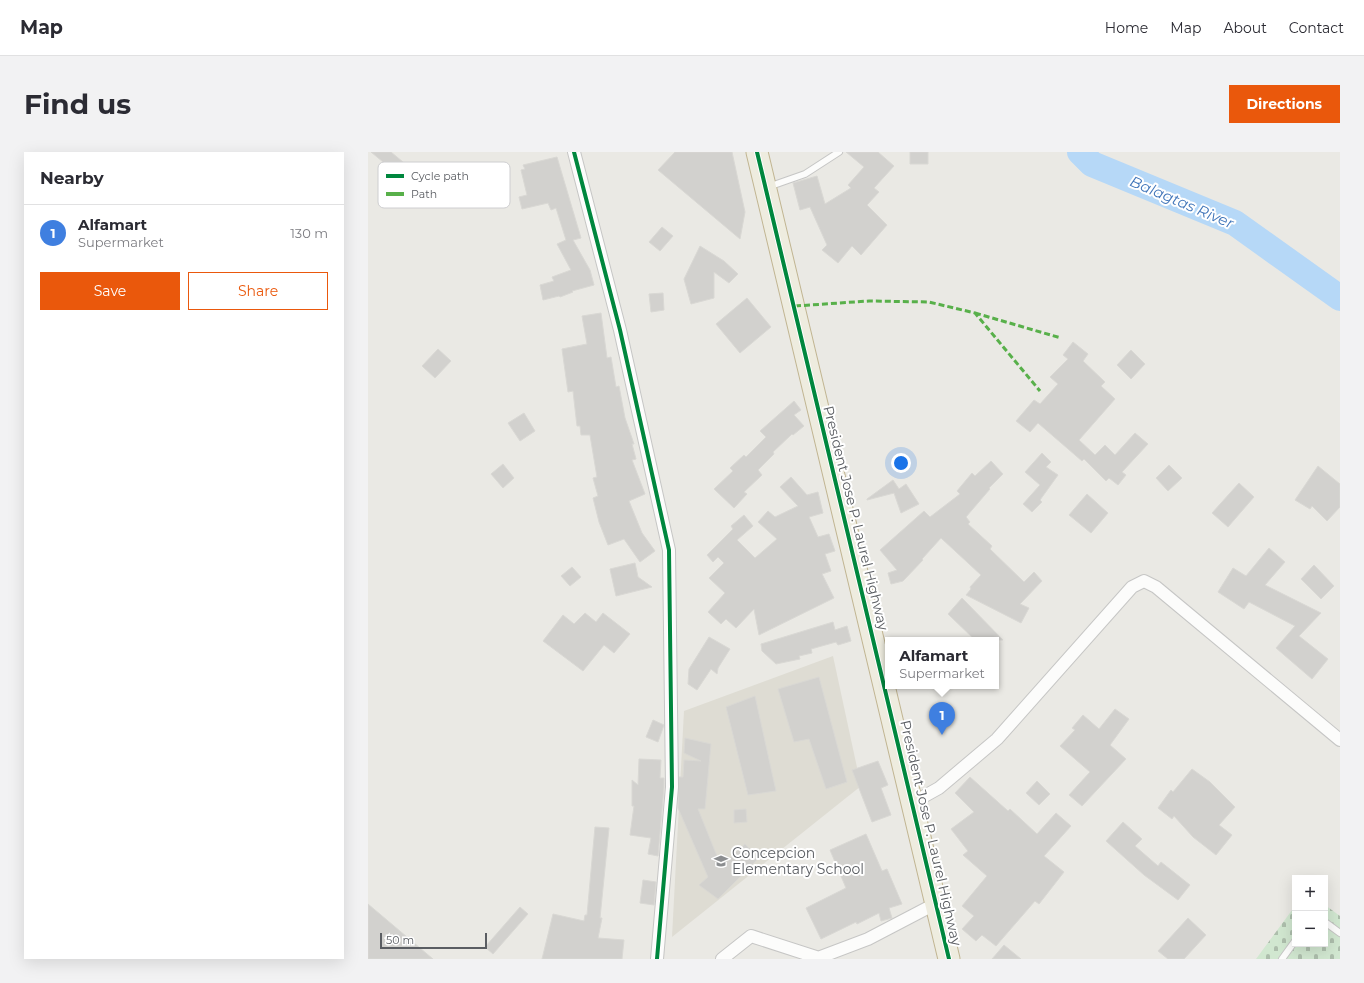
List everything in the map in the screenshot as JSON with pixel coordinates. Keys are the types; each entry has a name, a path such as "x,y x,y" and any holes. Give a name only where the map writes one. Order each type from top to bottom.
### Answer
{"highway":[{"name":"President Jose P. Laurel Highway","path":"757,152 949,959"}],"street":[{"path":"574,152 620,330 669,550 672,787 657,959"},
{"path":"912,803 939,788 997,739 1132,587 1144,581 1156,587 1340,740"},
{"path":"722,959 751,936 817,958 868,938 935,904"}],"lane":[{"path":"766,188 805,174 839,152"},
{"path":"1328,924 1340,933"},
{"path":"1282,959 1292,945"}],"shaded area":[{"name":"Concepcion Elementary School","path":"833,656 861,786 672,937 684,711"}],"green space":[{"path":"1328,907 1340,916 1340,959 1256,959 1292,910 1292,947 1328,947"}],"building":[{"path":"371,152 391,152 403,162 383,162"},
{"path":"675,152 732,152 745,212 740,239 658,170"},
{"path":"846,152 878,152 894,166 874,188 879,192 867,205 887,225 861,255 852,246 838,263 822,250 827,245 810,207 800,210 793,183 817,176 825,204 851,188 848,185 864,167"},
{"path":"910,152 928,152 928,164 910,164"},
{"path":"557,157 581,238 573,240 590,270 594,285 572,291 573,292 560,297 543,300 540,285 554,281 552,277 571,270 557,244 566,240 556,208 551,210 548,203 522,209 519,197 527,195 521,170 525,169 523,165"},
{"path":"662,227 673,236 660,251 649,242"},
{"path":"700,246 724,261 738,274 729,283 714,272 714,298 691,304 684,279"},
{"path":"663,293 664,310 651,312 649,294"},
{"path":"747,298 771,327 740,353 716,324"},
{"path":"601,313 607,358 611,357 616,387 619,386 625,418 634,444 632,444 636,459 632,460 645,494 629,501 642,533 655,551 640,562 624,539 608,545 599,522 593,498 598,496 593,478 597,477 590,435 581,435 580,426 577,426 573,391 568,392 562,349 587,344 582,316"},
{"path":"1073,342 1088,354 1083,361 1105,382 1101,386 1115,399 1079,440 1095,455 1105,445 1115,455 1135,433 1148,444 1122,472 1126,475 1118,485 1109,478 1106,481 1084,459 1082,461 1038,423 1030,432 1016,421 1034,400 1040,404 1058,384 1050,377 1068,359 1063,355"},
{"path":"438,349 451,361 435,378 422,366"},
{"path":"1131,350 1145,364 1131,379 1117,365"},
{"path":"794,401 801,410 794,415 804,426 793,435 792,434 773,452 774,454 758,470 762,475 744,492 747,494 734,508 714,489 733,471 730,468 744,455 746,457 766,437 760,431"},
{"path":"524,413 535,431 520,441 508,423"},
{"path":"1042,453 1051,462 1046,467 1058,475 1040,500 1042,502 1032,512 1023,504 1040,485 1025,472"},
{"path":"991,461 1003,474 989,488 990,489 966,517 970,522 968,524 992,546 990,549 1024,582 1034,572 1042,581 1020,604 1029,608 1021,623 966,595 971,589 970,587 981,575 941,538 903,581 891,584 888,573 897,570 880,550 924,511 930,517 960,494 957,491 972,473 975,476"},
{"path":"503,464 514,478 503,488 491,474"},
{"path":"1169,465 1182,478 1168,491 1156,478"},
{"path":"1318,466 1340,484 1340,507 1327,521 1312,506 1310,509 1295,500"},
{"path":"791,477 807,495 818,492 823,513 809,517 818,537 829,534 835,551 825,554 831,571 822,574 834,598 759,635 754,609 736,628 726,619 721,624 708,612 725,593 709,578 724,563 718,557 713,562 707,555 733,529 731,526 744,515 753,526 737,540 755,558 777,539 758,522 768,511 775,517 798,506 780,487"},
{"path":"893,480 899,489 906,484 919,504 901,513 894,493 867,500"},
{"path":"1239,483 1254,497 1228,527 1212,513"},
{"path":"1087,494 1108,513 1091,533 1069,515"},
{"path":"1269,548 1285,562 1265,585 1321,613 1299,636 1328,659 1312,679 1276,648 1295,626 1249,602 1244,609 1218,592 1233,568 1246,576"},
{"path":"635,563 638,577 652,587 616,596 610,569"},
{"path":"1314,565 1334,586 1321,599 1301,579"},
{"path":"572,567 581,577 570,586 561,576"},
{"path":"962,598 1003,640 999,640 999,637 972,637 948,614"},
{"path":"585,613 596,622 603,613 630,634 614,653 604,645 583,671 543,641 563,615 574,624"},
{"path":"833,622 835,630 847,626 851,641 838,645 836,642 811,649 812,653 799,656 800,659 776,664 762,651 761,644"},
{"path":"709,637 730,649 718,668 717,674 711,669 697,690 688,684 689,669"},
{"path":"819,677 847,782 826,789 809,739 794,742 778,689"},
{"path":"755,696 776,791 748,795 726,707"},
{"path":"1115,709 1129,719 1110,745 1126,759 1082,806 1069,795 1090,772 1060,746 1075,730 1072,728 1083,715 1099,729"},
{"path":"653,720 664,725 658,742 646,737"},
{"path":"685,738 711,744 705,809 698,809 721,866 745,844 759,858 718,899 699,885 708,877 678,808 679,777 683,777 684,760 701,761 684,753"},
{"path":"639,759 661,760 660,778 664,778 664,787 658,856 648,854 651,838 630,835 634,806 632,806 632,780 638,785"},
{"path":"878,761 888,785 881,788 891,815 872,822 852,770"},
{"path":"1192,769 1210,782 1235,807 1219,825 1232,835 1216,855 1193,837 1174,816 1172,819 1158,808 1171,790 1173,792"},
{"path":"970,777 1008,811 1010,809 1037,834 1056,813 1071,826 1044,856 1064,872 1039,904 1035,901 996,946 982,935 976,941 962,929 974,916 962,906 987,876 963,855 968,851 951,829 974,812 955,793"},
{"path":"1037,781 1050,794 1039,805 1026,793"},
{"path":"746,809 747,822 734,823 734,810"},
{"path":"1123,822 1142,839 1135,846 1158,866 1161,862 1190,885 1178,900 1144,875 1106,841"},
{"path":"595,827 609,828 600,918 602,918 598,938 624,940 622,959 542,959 553,914 584,921 585,915 587,915"},
{"path":"866,834 882,871 887,869 902,904 889,908 892,918 881,921 879,913 821,939 806,908 846,888 830,850"},
{"path":"643,880 656,882 654,905 640,903"},
{"path":"368,904 433,959 368,959"},
{"path":"520,907 528,914 493,954 485,947"},
{"path":"1188,918 1206,935 1184,959 1168,959 1158,951"},
{"path":"1004,945 1021,959 992,959"}],"waterway":[{"name":"Balagtas River","path":"1080,152 1092,164 1235,223 1340,298"}],"marked path":[{"path":"795,306 869,301 929,302 975,313 1040,391"},
{"path":"975,313 1061,338"}],"cycle path":[{"path":"574,152 620,330 669,550 672,787 657,959"},
{"path":"757,152 949,959"}],"place":[{"name":"Alfamart","path":"942,735"},
{"name":"Concepcion Elementary School","path":"721,861"}]}
